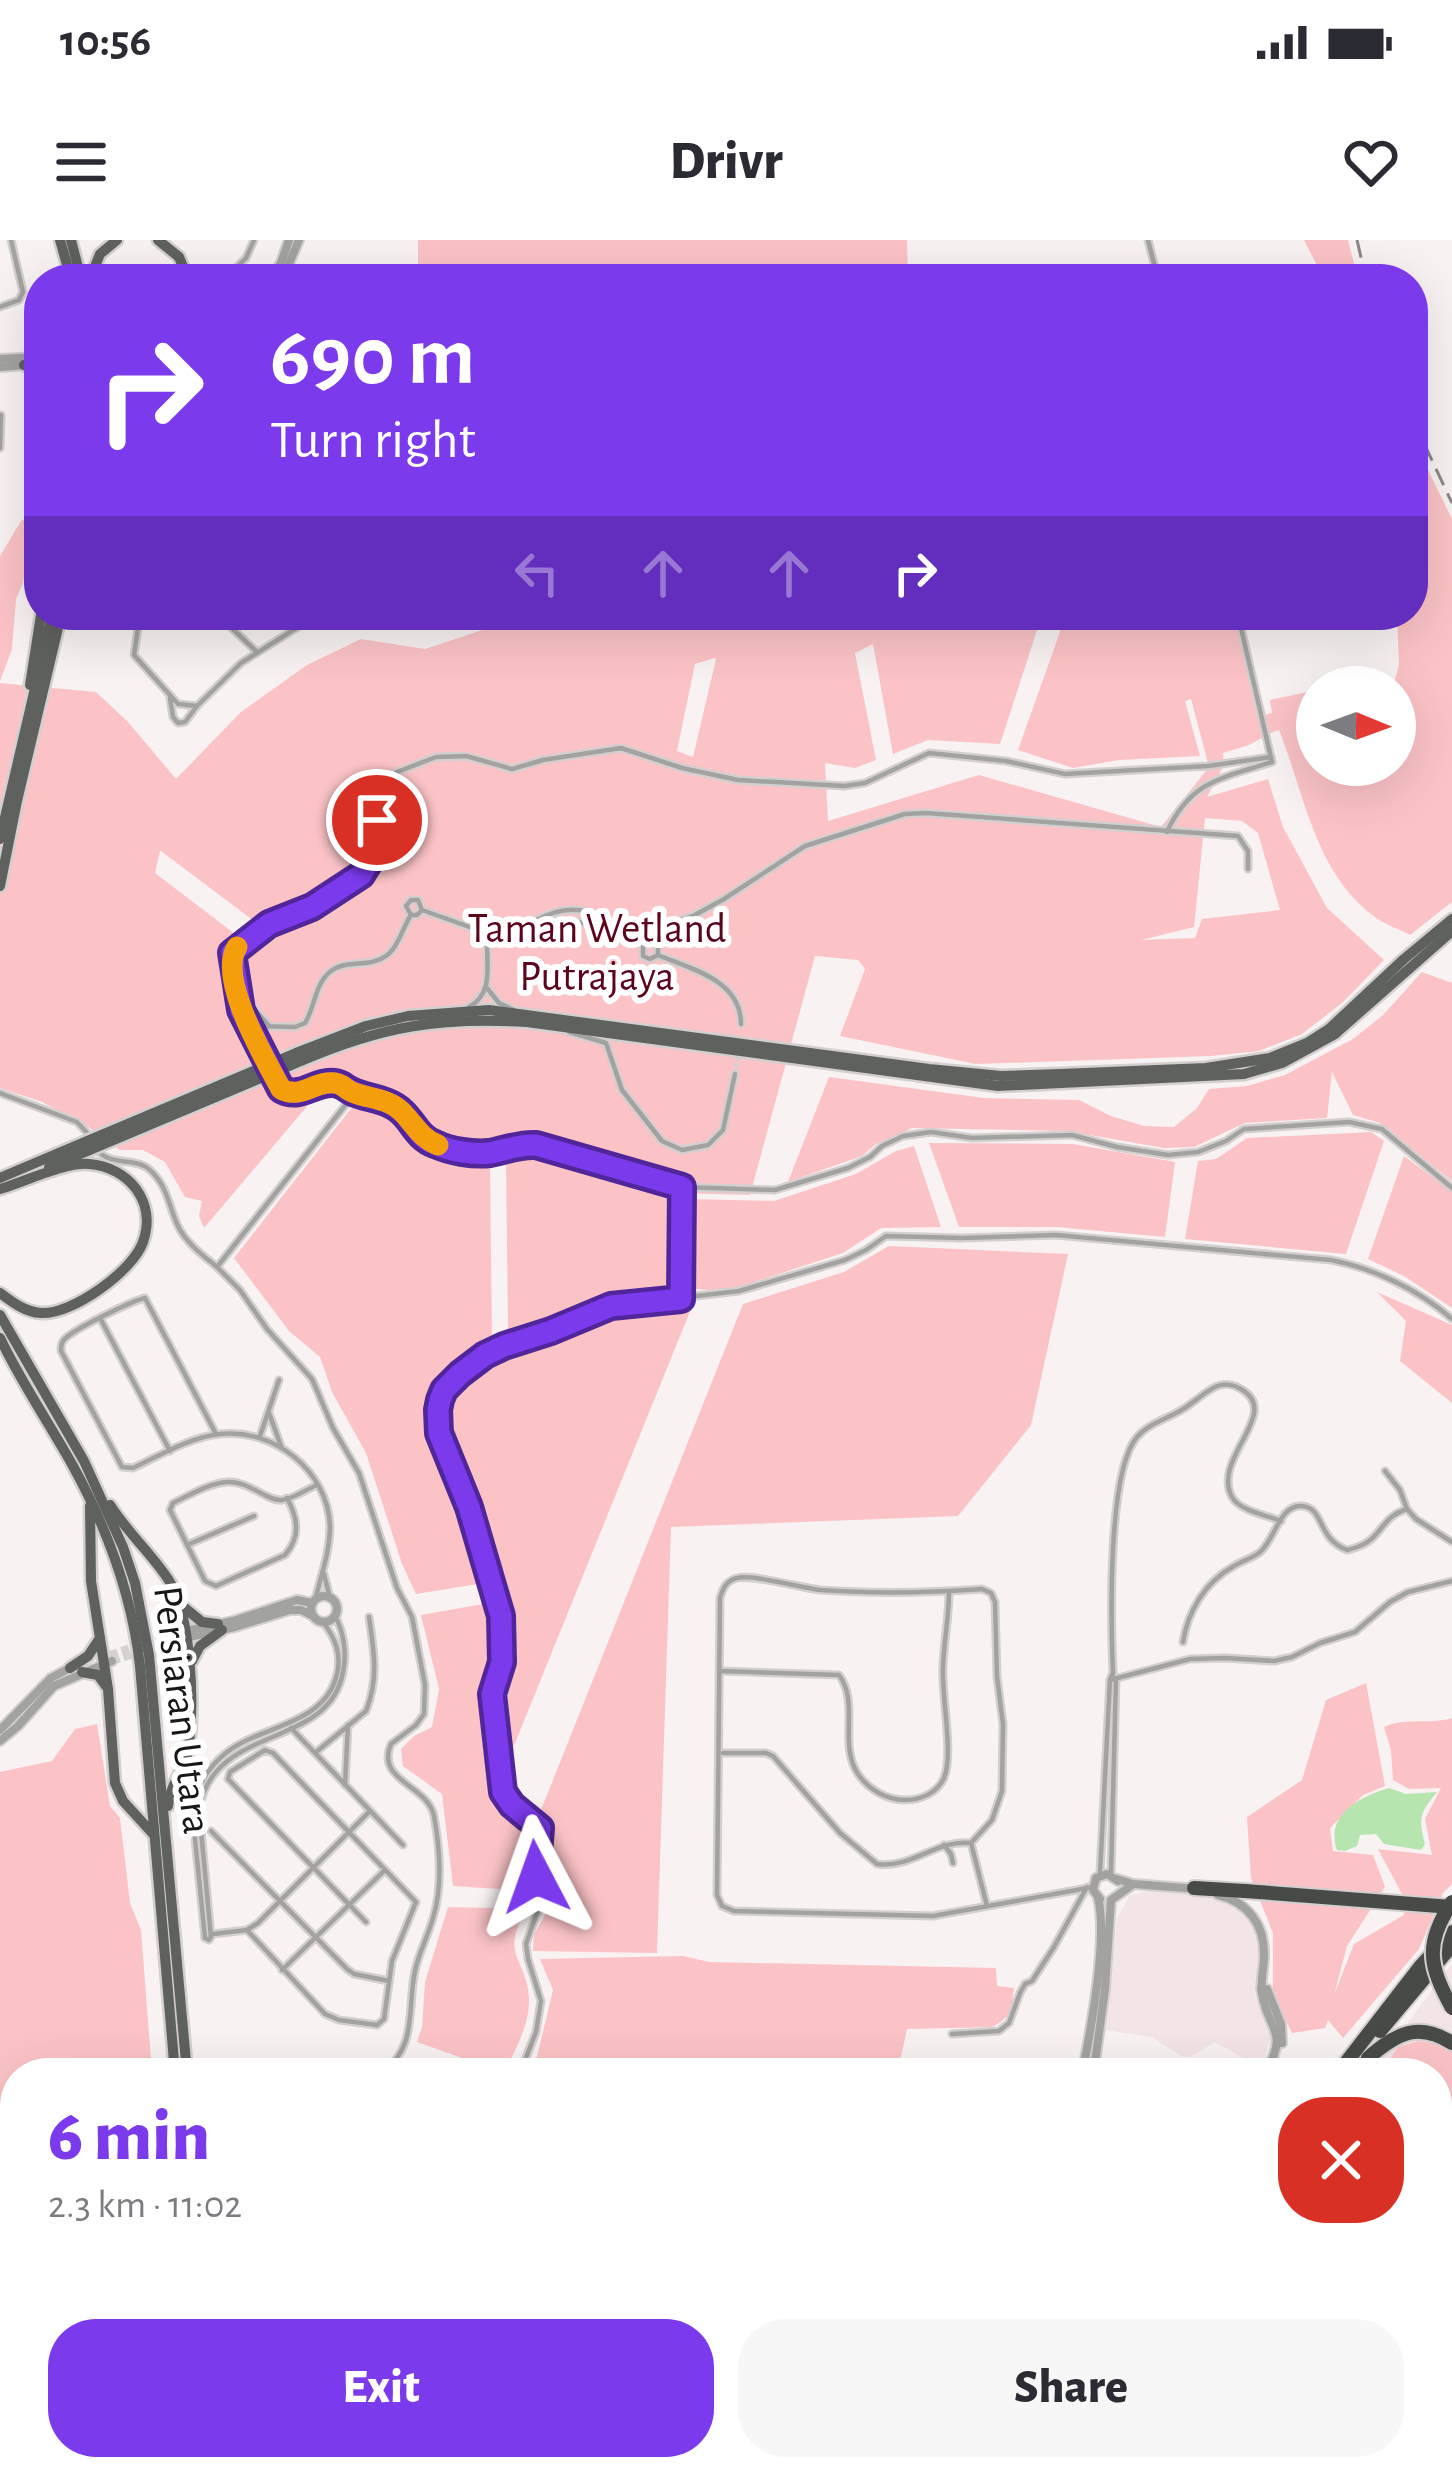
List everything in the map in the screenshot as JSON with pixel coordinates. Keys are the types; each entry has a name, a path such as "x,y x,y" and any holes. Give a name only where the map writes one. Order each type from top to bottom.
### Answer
{"highway":[{"path":"1187,1887 1452,1905 1436,1931 1432,1960 1452,2008"},
{"path":"1340,2058 1372,2014 1452,1932"},
{"path":"1354,2058 1452,1945"},
{"path":"1358,2058 1420,1967"},
{"path":"1366,2047 1413,2031 1432,2033 1452,2043"},
{"path":"1363,2058 1366,2047"}],"main road":[{"path":"94,264 117,240"},
{"path":"158,240 182,264"},
{"path":"28,713 38,630"},
{"path":"0,839 53,630"},
{"path":"1,881 54,630"},
{"path":"0,1178 89,1145 366,1026 458,1010 522,1013 1001,1076 1206,1068 1270,1058 1329,1029 1452,919"},
{"path":"1430,942 1452,931"},
{"path":"298,1057 424,1023 489,1020 998,1086 1214,1077 1282,1063 1312,1049 1347,1025 1383,984"},
{"path":"0,1189 89,1145"},
{"path":"0,1189 89,1164 132,1181 143,1199 147,1219 143,1244 127,1266 68,1309 42,1313 22,1309 0,1293"},
{"name":"Persiaran Utara","path":"0,1315 84,1461 123,1547 143,1619 174,2058"},
{"name":"Persiaran Utara","path":"2,1344 87,1493 126,1589 136,1633 185,2058"},
{"path":"84,1461 116,1516 166,1576 178,1603 189,1668 190,1744 160,1832 118,1793 107,1659 91,1581 87,1493"},
{"path":"178,1603 202,1622 220,1627"},
{"path":"189,1668 200,1646 220,1627"},
{"path":"100,1638 76,1670 98,1675 108,1689"}],"street":[{"path":"0,307 19,300 23,292 11,240"},
{"path":"0,363 24,365"},
{"path":"0,448 1,415"},
{"path":"138,630 134,655 182,706 196,706"},
{"path":"234,630 258,652"},
{"path":"170,696 173,717 178,723 185,722 241,663 293,630"},
{"path":"1168,832 1178,809 1192,794 1272,762 1241,630"},
{"path":"1271,757 1208,766 1065,774 1006,761 929,753 865,783 844,786 738,780 614,748 512,769 466,756 436,757 397,772 385,784 378,802 377,845 361,875 312,907 269,924 236,948 232,959 238,1003 284,1092 300,1093 332,1083 398,1108 416,1132 454,1150 490,1153 536,1145 682,1187 785,1188 848,1168 903,1136 931,1132 972,1138 1072,1135 1168,1154 1198,1153 1244,1129 1349,1122 1382,1129 1452,1188"},
{"path":"656,942 675,922 724,898 805,846 904,814 1238,836 1248,850 1248,869"},
{"path":"411,915 406,909 411,900 418,900 422,910 478,930"},
{"path":"535,921 551,912 578,909 595,913 643,944"},
{"path":"411,915 422,910"},
{"path":"248,1026 305,1023 329,973 388,955 411,915"},
{"path":"496,930 568,920 629,934"},
{"path":"478,930 487,923 496,930"},
{"path":"478,930 479,939 487,943"},
{"path":"487,943 495,939 496,930"},
{"path":"656,942 643,944 641,952 646,958 658,955 725,986 740,1007 741,1024"},
{"path":"656,942 658,955"},
{"path":"458,1010 476,1004 487,988 487,943"},
{"path":"487,988 499,1003 522,1013"},
{"path":"238,1003 250,1004 269,1026"},
{"path":"557,1026 606,1043 619,1085 662,1142 675,1148 708,1145 723,1130 735,1074"},
{"path":"0,1093 83,1125 103,1158 148,1168 163,1185 184,1237 240,1290 318,1389 333,1428 359,1473 397,1588 412,1617 425,1685 424,1714 391,1744 388,1759 392,1773 423,1795 433,1809 438,1843 439,1896 413,1978 407,2041 397,2058"},
{"path":"217,1267 355,1093"},
{"path":"681,1299 682,1187"},
{"path":"526,2058 541,2001 526,1944 541,1901 536,1868 541,1832 503,1792 492,1694 502,1662 501,1616 469,1507 439,1433 438,1410 451,1381 495,1350 611,1306 739,1291 845,1260 886,1236 1056,1234 1346,1263 1398,1285 1452,1318"},
{"path":"215,1434 145,1298 100,1318 61,1343 122,1466 133,1468 215,1434 233,1433 281,1446 297,1458 317,1485 330,1530 313,1616"},
{"path":"100,1318 170,1451"},
{"path":"259,1438 279,1380"},
{"path":"1096,2058 1103,1940 1114,1897 1115,1521 1127,1456 1139,1434 1150,1426 1188,1408 1215,1387 1233,1385 1246,1391 1254,1403 1254,1415 1230,1462 1230,1492 1237,1503 1281,1521"},
{"path":"269,1413 281,1446"},
{"path":"1385,1471 1416,1520 1452,1542"},
{"path":"286,1498 297,1525 295,1539 284,1555 212,1586 205,1581 170,1510 173,1503 230,1482 274,1500 317,1485"},
{"path":"1183,1642 1189,1616 1209,1585 1259,1553 1294,1507 1310,1508 1330,1540 1353,1549 1372,1541 1393,1514 1407,1509"},
{"path":"187,1545 254,1516"},
{"path":"324,1568 344,1651 340,1686 321,1712 229,1757 204,1792 199,1809 211,1934 247,1930 258,1923 369,1812"},
{"path":"971,1843 992,1820 1002,1790 1003,1724 991,1593 982,1589 874,1593 789,1586 743,1576 730,1579 720,1598 717,1895 727,1909 933,1916 1090,1887"},
{"path":"1113,1678 1190,1659 1274,1661 1292,1657 1320,1642 1355,1632 1408,1592 1452,1581"},
{"path":"720,1671 839,1675 846,1686 851,1762 857,1773 880,1794 898,1800 918,1799 934,1791 945,1775 942,1672 949,1591"},
{"path":"220,1627 297,1600 330,1598"},
{"path":"180,1635 290,1610 301,1610 322,1622 338,1648 335,1682 316,1708 290,1725"},
{"path":"322,1622 335,1616"},
{"path":"315,1753 366,1711 376,1663 369,1617"},
{"path":"0,1730 51,1678 107,1659"},
{"path":"0,1741 76,1670"},
{"path":"952,2034 998,2031 1009,2024 1025,1984 1032,1981 1099,1876 1113,1678"},
{"path":"290,1725 403,1845"},
{"path":"345,1784 347,1725"},
{"path":"247,1930 326,2014 377,2025 384,2019 392,1961 415,1906 413,1898 268,1750 246,1760 228,1779 366,1922"},
{"path":"720,1753 773,1756 840,1833 878,1864 902,1864 956,1841 971,1843"},
{"path":"211,1831 354,1975 388,1981"},
{"path":"971,1843 987,1906"},
{"path":"944,1845 953,1863"},
{"path":"282,1970 385,1870"},
{"path":"1099,1876 1133,1884 1187,1887 1228,1898 1254,1916 1264,1944 1264,1989 1278,2040 1276,2058"},
{"path":"1098,1898 1114,1897 1133,1884"},
{"path":"1090,1887 1098,1898 1103,1940"},
{"path":"1084,2058 1095,2025"}],"shaded area":[{"path":"1389,1788 1406,1794 1437,1792 1422,1816 1425,1844 1421,1850 1384,1844 1376,1834 1360,1835 1357,1846 1337,1850 1340,1817 1356,1802"},
{"path":"1150,1891 1215,1896 1248,1915 1260,1951 1255,1994 1273,2032 1264,2058 1243,2058 1215,2042 1190,2057 1181,2056 1152,2037 1106,2030 1117,1918 1130,1895"},
{"path":"1452,1963 1452,2058 1382,2058"}],"green space":[{"path":"418,240 907,240 908,264 418,264"},
{"path":"1304,240 1348,240 1354,264 1316,264"},
{"path":"1428,470 1452,519 1452,902 1410,935 1380,920 1339,879 1314,832 1298,786 1416,786 1416,666 1399,666 1398,630 1428,630"},
{"path":"21,521 24,576 16,599 12,649 0,681 0,556"},
{"name":"Taman Wetland Putrajaya","path":"482,630 1037,630 1000,744 928,740 893,754 873,644 855,653 876,760 855,768 825,763 828,821 979,775 1161,827 1209,767 1191,699 1185,701 1200,756 1119,760 1073,768 1018,750 1061,630 1238,630 1257,717 1272,713 1270,700 1296,694 1296,780 1279,730 1223,753 1224,765 1207,797 1268,779 1283,827 1327,908 1384,960 1342,1003 1302,1034 1259,1051 1211,1056 976,1064 840,1036 865,969 858,960 815,956 750,1195 677,1193 625,1182 678,1201 676,1286 608,1297 508,1333 506,1158 490,1161 492,1342 444,1380 429,1410 434,1445 484,1583 416,1594 366,1453 332,1392 320,1357 289,1331 234,1258 357,1101 334,1095 314,1098 204,1228 199,1216 202,1201 185,1197 165,1162 143,1150 120,1150 42,1102 0,1088 0,683 96,692 176,779 241,712 307,665 361,639 425,649","holes":["715,658 693,757 677,751 695,664","1205,818 1242,821 1258,833 1280,910 1202,919 1195,938 1141,940 1194,927","161,851 254,921 235,934 155,873"]},
{"path":"1422,972 1452,983 1452,1181 1380,1123 1353,1115 1332,1072 1327,1118 1245,1123 1194,1147 1164,1148 1067,1131 912,1128 876,1144 862,1156 788,1182 829,1077 984,1098 1079,1100 1144,1126 1174,1127 1197,1108 1209,1089 1247,1086 1285,1075 1353,1039 1383,1015"},
{"path":"1371,1132 1384,1141 1346,1254 1185,1239 1198,1161 1216,1159 1247,1138"},
{"path":"929,1143 1073,1144 1175,1162 1165,1237 1057,1227 959,1227"},
{"path":"914,1146 941,1227 881,1228 843,1253 739,1287 685,1288 687,1199 774,1201 856,1174"},
{"path":"1404,1156 1452,1192 1452,1308 1368,1259"},
{"path":"889,1246 1068,1254 1031,1425 958,1516 671,1527 657,1953 533,1951 534,1934 547,1912 545,1866 553,1840 541,1810 743,1304 844,1272"},
{"path":"1377,1292 1452,1325 1452,1403 1400,1361 1406,1321"},
{"path":"691,1309 509,1758 505,1693 515,1654 509,1607 477,1501 454,1447 448,1413 456,1392 484,1367 514,1352 573,1337 602,1317"},
{"path":"489,1603 495,1650 485,1689 495,1790 505,1812 533,1836 526,1862 529,1891 453,1886 442,1794 403,1766 401,1749 432,1727 439,1689 421,1615"},
{"path":"1366,1683 1385,1786 1363,1795 1330,1828 1333,1851 1373,1855 1385,1887 1347,1946 1334,1995 1354,1944 1404,1915 1402,1894 1378,1849 1432,1855 1425,1819 1441,1788 1409,1789 1393,1780 1384,1727 1452,1718 1452,1884 1443,1893 1419,1949 1343,2038 1328,2020 1325,2028 1292,2033 1273,1993 1273,1933 1251,1878 1247,1817 1302,1780 1326,1700"},
{"path":"97,1724 110,1806 120,1818 130,1903 141,1930 151,2058 0,2058 0,1772 52,1761 75,1729"},
{"path":"448,1907 527,1909 515,1948 527,1986 527,2020 511,2058 462,2058 417,2042 425,1982"},
{"path":"683,1956 709,1962 996,1968 997,1986 1014,1988 1007,2016 998,2024 907,2029 899,2058 537,2058 553,1990 540,1959"},
{"path":"1419,2041 1445,2045 1452,2058 1391,2058 1398,2047"}],"tunnel":[{"path":"735,1074 738,1053"},
{"path":"110,1655 172,1634"},
{"path":"112,1661 175,1640"}],"railway":[{"path":"1357,240 1363,264"},
{"path":"1428,452 1452,503"}],"slow traffic":[{"path":"237,947 232,959 238,1003 281,1089 293,1094 327,1083 368,1095 398,1108 416,1132 438,1145"}],"route":[{"path":"377,820 377,845 361,875 312,907 269,924 232,953 238,1003 281,1089 293,1094 337,1084 398,1108 416,1132 454,1150 490,1153 536,1145 682,1187 681,1299 603,1308 495,1350 451,1381 438,1410 439,1433 469,1507 501,1616 502,1662 492,1694 503,1792 540,1828 536,1877"}]}
